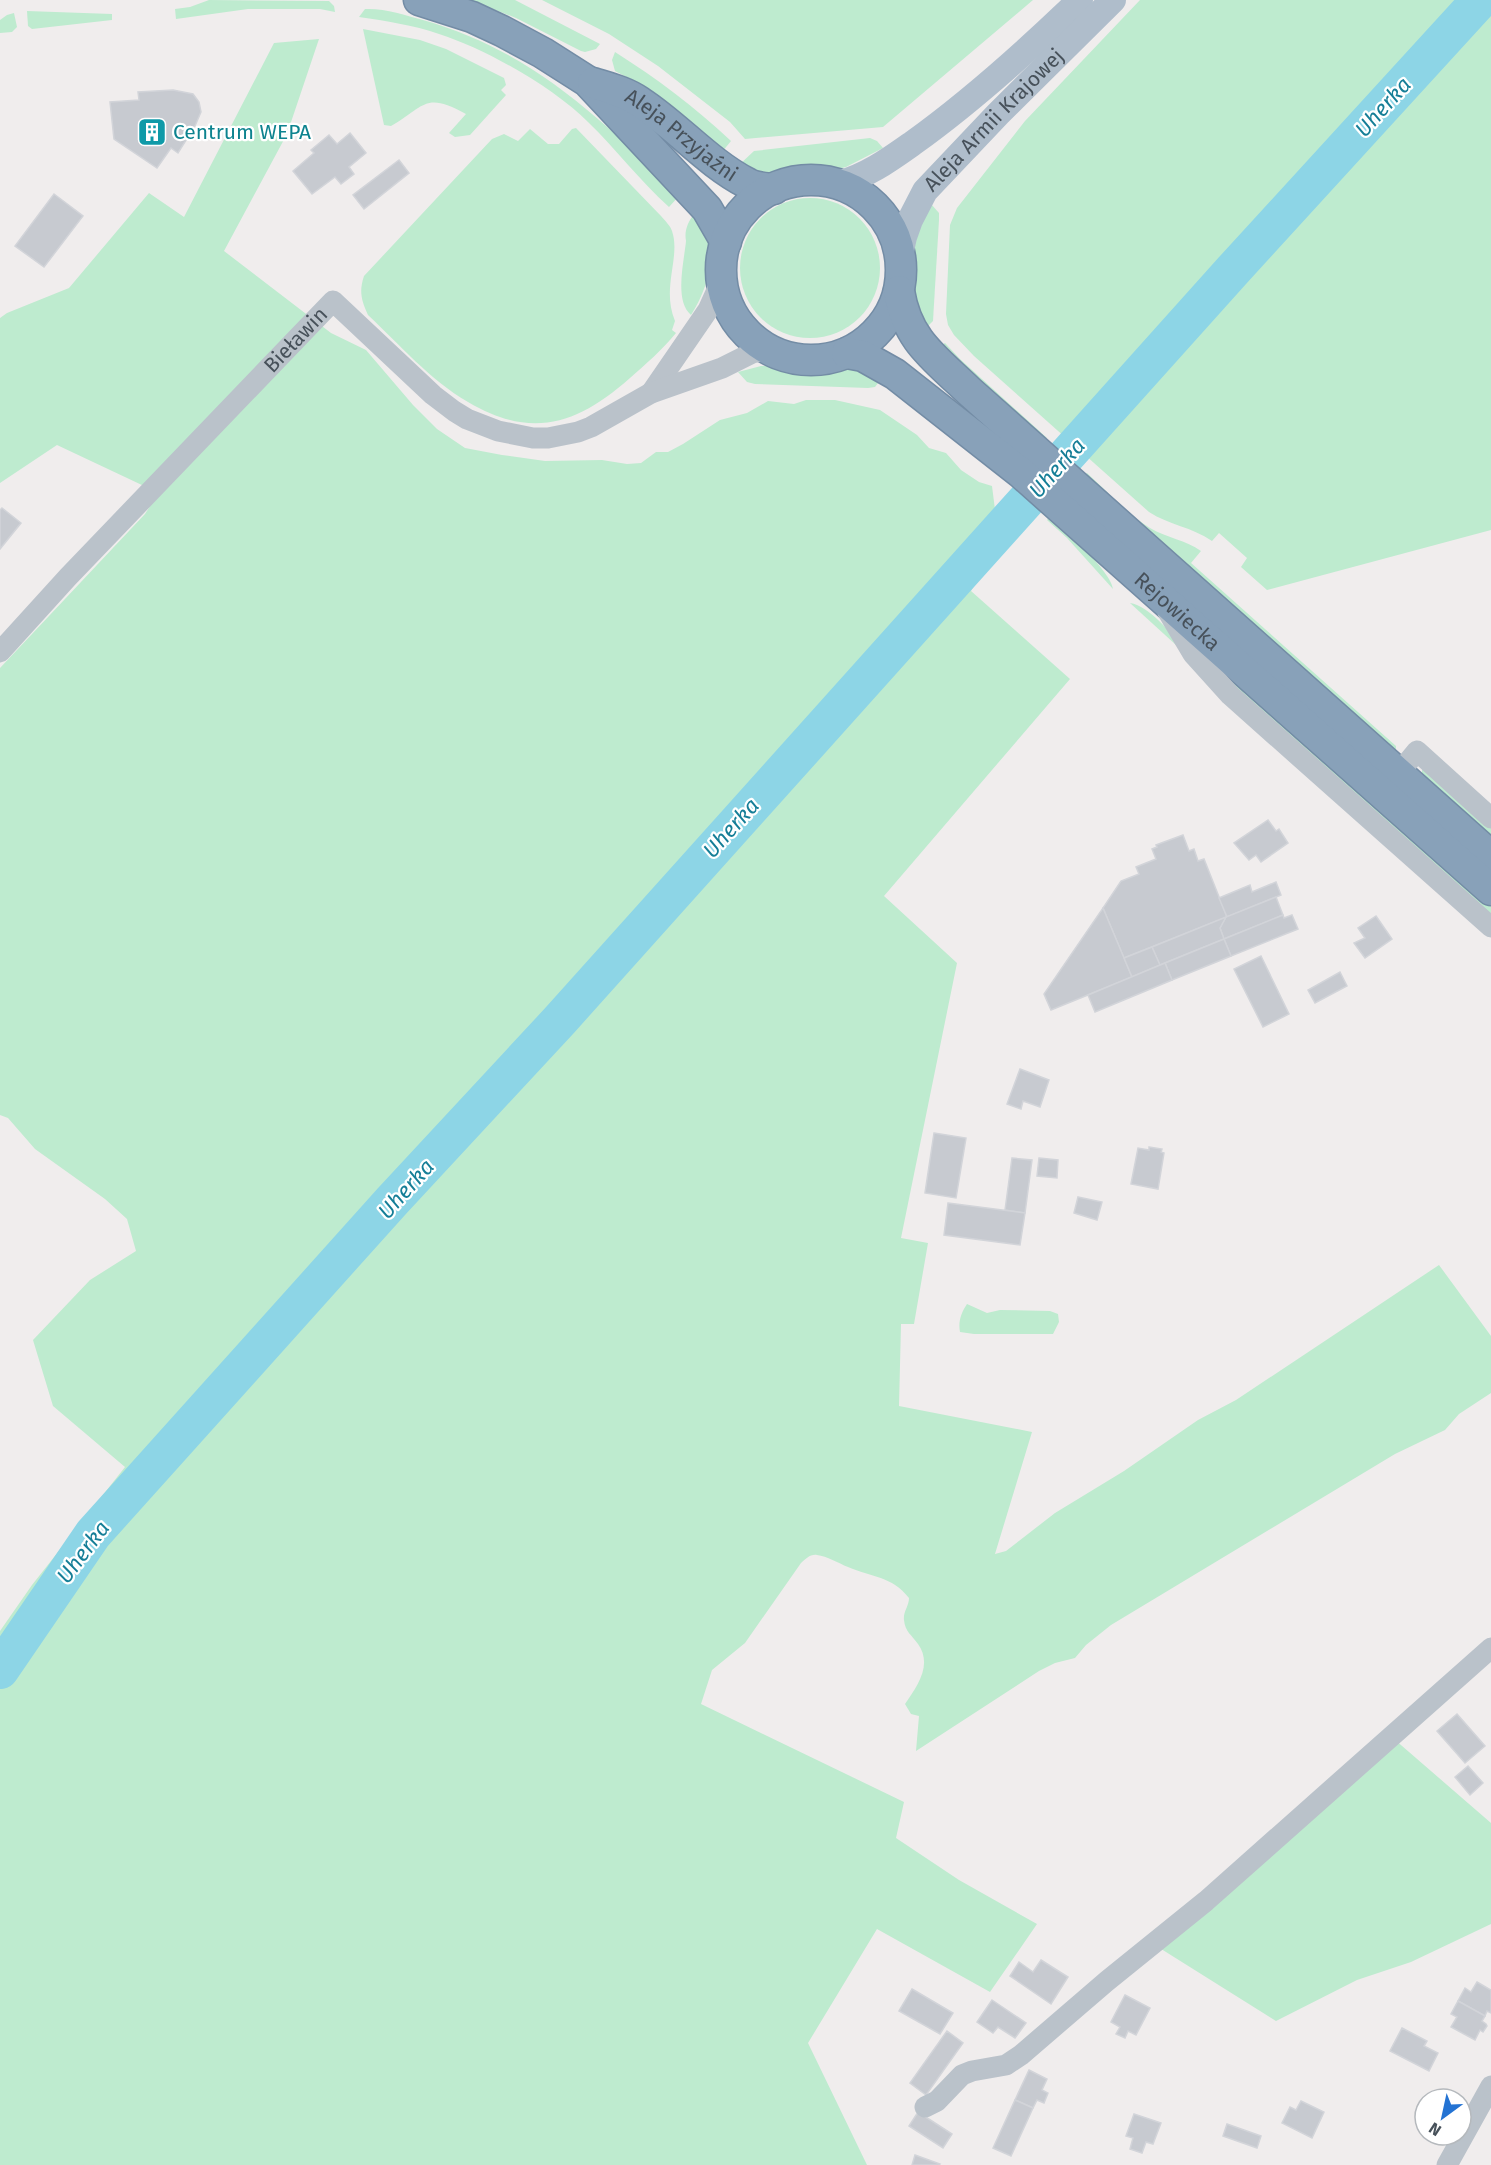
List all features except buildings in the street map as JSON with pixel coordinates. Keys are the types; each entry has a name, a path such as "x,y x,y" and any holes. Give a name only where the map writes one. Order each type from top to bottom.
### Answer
{"highway":[{"name":"Aleja Przyjaźni","path":"419,0 472,17 502,31 543,53 587,81 707,209 726,242"},
{"name":"Aleja Przyjaźni","path":"587,81 619,91 639,101 747,184 774,189"},
{"path":"806,181 838,184 864,198 885,219 900,255 899,291 894,307 875,334 848,353 811,360 792,358 774,352 758,342 744,330 733,315 722,279 722,260 726,242 744,210 774,189 806,181"},
{"name":"Rejowiecka","path":"899,291 907,321 922,345 969,391 1028,462"},
{"name":"Rejowiecka","path":"848,353 863,356 896,374 1028,462 1398,774 1491,856"},
{"name":"Rejowiecka","path":"1066,496 1159,596 1491,890"}],"main road":[{"name":"Aleja Armii Krajowej","path":"838,184 852,180 885,164 937,126 1027,52 1098,3"},
{"name":"Aleja Armii Krajowej","path":"900,255 910,220 925,192 1098,3"}],"street":[{"name":"Bieławin","path":"651,393 708,310 722,279"},
{"name":"Bieławin","path":"0,651 76,568 333,301 433,395 454,411 467,419 498,431 533,438 565,435 591,427 651,393 722,368 752,353 774,352"},
{"path":"1159,596 1193,654 1230,695 1491,927"},
{"path":"1398,774 1417,751 1491,818"},
{"path":"926,2107 937,2101 962,2075 1006,2065 1020,2055 1215,1893 1491,1648"},
{"path":"1447,2165 1491,2086"}],"green space":[{"path":"209,0 329,1 334,6 335,12 320,9 248,9 176,19 175,9 190,7"},
{"path":"470,0 515,0 600,44 596,49 581,51 516,18"},
{"path":"542,0 1033,0 883,127 745,139 730,122 658,66 609,34"},
{"path":"1140,0 1491,0 1491,530 1267,590 1241,567 1247,558 1219,533 1212,541 1197,532 1149,512 974,356 954,335 948,325 946,314 950,225 957,208 1025,121"},
{"path":"365,9 402,14 462,33 532,69 563,91 622,140 679,196 669,207 573,109 518,70 477,49 439,34 359,17"},
{"path":"27,11 112,14 112,20 32,29 28,26"},
{"path":"14,13 17,27 12,32 0,33 0,20"},
{"path":"363,29 420,40 446,49 504,78 506,85 501,90 506,95 470,135 455,137 449,133 466,114 442,103 426,104 391,126 384,125"},
{"path":"319,39 287,134 224,251 331,333 366,350 413,405 437,429 465,448 545,461 602,460 627,464 641,463 656,452 668,452 683,444 720,420 747,413 768,401 794,404 806,400 835,400 880,410 917,435 929,448 946,453 961,470 979,482 992,486 999,541 971,591 1070,679 884,896 957,963 901,1238 928,1243 914,1324 901,1324 899,1406 1032,1432 995,1554 1006,1551 1055,1513 1124,1471 1198,1420 1236,1400 1439,1265 1491,1336 1491,1393 1459,1414 1445,1430 1395,1454 1111,1625 1086,1645 1075,1658 1055,1663 1039,1671 916,1751 919,1716 911,1714 905,1704 922,1675 924,1660 904,1620 909,1598 896,1585 881,1578 825,1557 810,1556 801,1563 745,1643 712,1670 701,1704 904,1802 896,1838 959,1880 1037,1924 990,1992 877,1929 808,2043 867,2165 0,2165 0,1631 32,1585 125,1467 53,1406 33,1340 90,1280 136,1251 127,1219 105,1199 35,1149 8,1118 0,1115 0,668 145,514 154,500 144,486 57,445 0,483 0,318 69,288 149,193 184,217 274,43"},
{"path":"615,52 675,94 731,141 722,152 634,81 615,71 612,60"},
{"path":"576,128 671,229 674,251 670,297 675,321 672,330 676,333 630,378 592,406 573,416 554,422 513,421 491,414 468,402 415,361 368,315 362,296 362,281 364,276 492,139 504,134 518,141 530,129 548,144 559,144 572,129"},
{"path":"870,138 877,141 883,148 846,167 834,170 806,167 768,174 739,165 754,151"},
{"path":"810,198 837,203 860,218 875,241 880,268 875,295 860,318 837,333 810,338 783,333 760,318 745,295 740,268 745,241 760,218 783,203"},
{"path":"931,204 939,213 939,220 933,321 926,328 911,286 912,240"},
{"path":"695,213 708,236 711,259 708,278 701,298 691,315 683,300 681,281 686,230"},
{"path":"945,343 1047,438 1042,442 939,347"},
{"path":"761,366 813,373 841,366 855,367 882,378 875,387 868,388 755,384 747,382 738,372"},
{"path":"1087,473 1142,522 1156,531 1201,551 1191,563 1396,746 1396,751 1083,476"},
{"path":"1051,515 1096,562 1111,582 1113,589 1067,538 1047,520"},
{"path":"1130,603 1154,616 1177,640 1187,655"},
{"path":"1213,657 1491,904 1491,918 1240,697"},
{"path":"1422,769 1491,826 1491,840 1422,776"},
{"path":"967,1304 987,1313 1000,1310 1050,1311 1058,1314 1059,1322 1053,1334 960,1332 960,1318"},
{"path":"1394,1739 1491,1823 1491,1924 1411,1962 1357,1980 1276,2021 1158,1947"}],"waterway":[{"name":"Uherka","path":"0,1670 93,1534 392,1201 560,1020 1233,270 1480,0"}],"place":[{"name":"Centrum WEPA","path":"152,132"}]}
